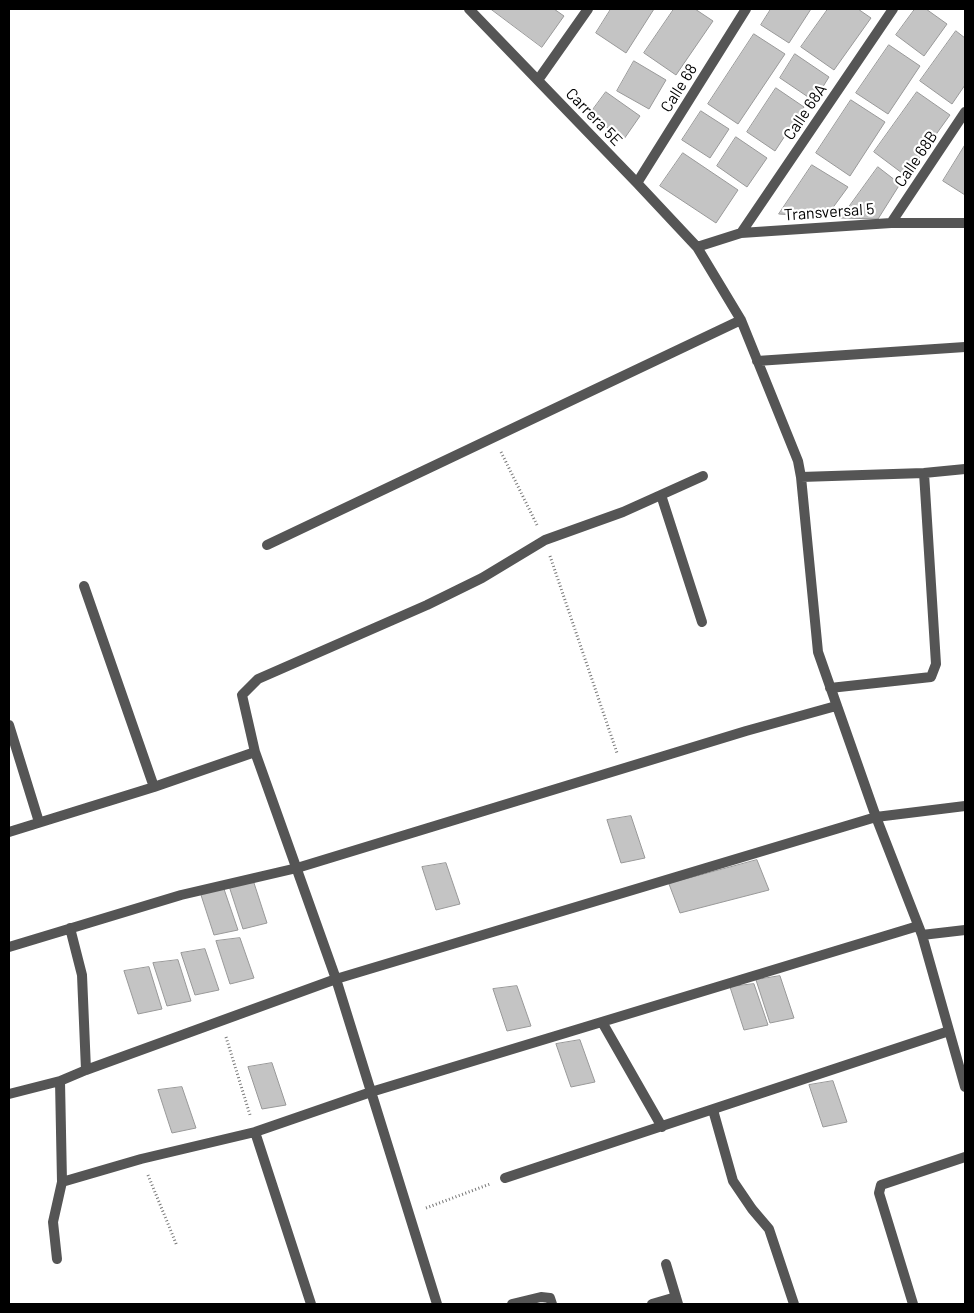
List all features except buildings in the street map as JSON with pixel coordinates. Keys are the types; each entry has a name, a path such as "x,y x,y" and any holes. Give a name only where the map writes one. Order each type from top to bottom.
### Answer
{"street":[{"name":"Carrera 5E","path":"468,9 638,183 697,247 740,320 798,462 802,477 818,652 876,817 920,931 965,1087"},
{"path":"538,80 588,9"},
{"name":"Calle 68","path":"638,183 746,9"},
{"name":"Calle 68A","path":"741,232 893,9"},
{"name":"Calle 68B","path":"891,223 965,112"},
{"name":"Transversal 5","path":"697,247 741,232 891,223 965,222"},
{"path":"267,545 740,320"},
{"path":"757,361 965,347"},
{"path":"802,477 965,470"},
{"path":"830,688 931,677 936,664 924,473"},
{"path":"437,1304 336,979 255,752 242,695 258,679 427,605 482,578 545,540 623,512 702,476"},
{"path":"661,495 702,622"},
{"path":"84,586 154,787"},
{"path":"9,947 181,895 297,868 622,768 836,706"},
{"path":"9,725 39,822"},
{"path":"9,832 154,787 255,752"},
{"path":"9,1094 60,1082 86,1070 336,979 876,817 965,806"},
{"path":"70,928 82,976 86,1070"},
{"path":"62,1182 141,1159 255,1132 371,1092 602,1022 920,931 965,930"},
{"path":"602,1022 662,1127"},
{"path":"505,1178 949,1032"},
{"path":"57,1259 54,1222 62,1182 60,1082"},
{"path":"713,1110 733,1182 752,1209 770,1229 794,1304"},
{"path":"255,1132 311,1304"},
{"path":"913,1304 879,1193 881,1185 965,1158"},
{"path":"652,1304 677,1301 666,1264"},
{"path":"512,1304 540,1297 550,1298 552,1304"}],"path":[{"path":"494,437 545,540 622,768"},
{"path":"221,1021 255,1132"},
{"path":"141,1159 177,1246"},
{"path":"409,1214 505,1178"}]}
